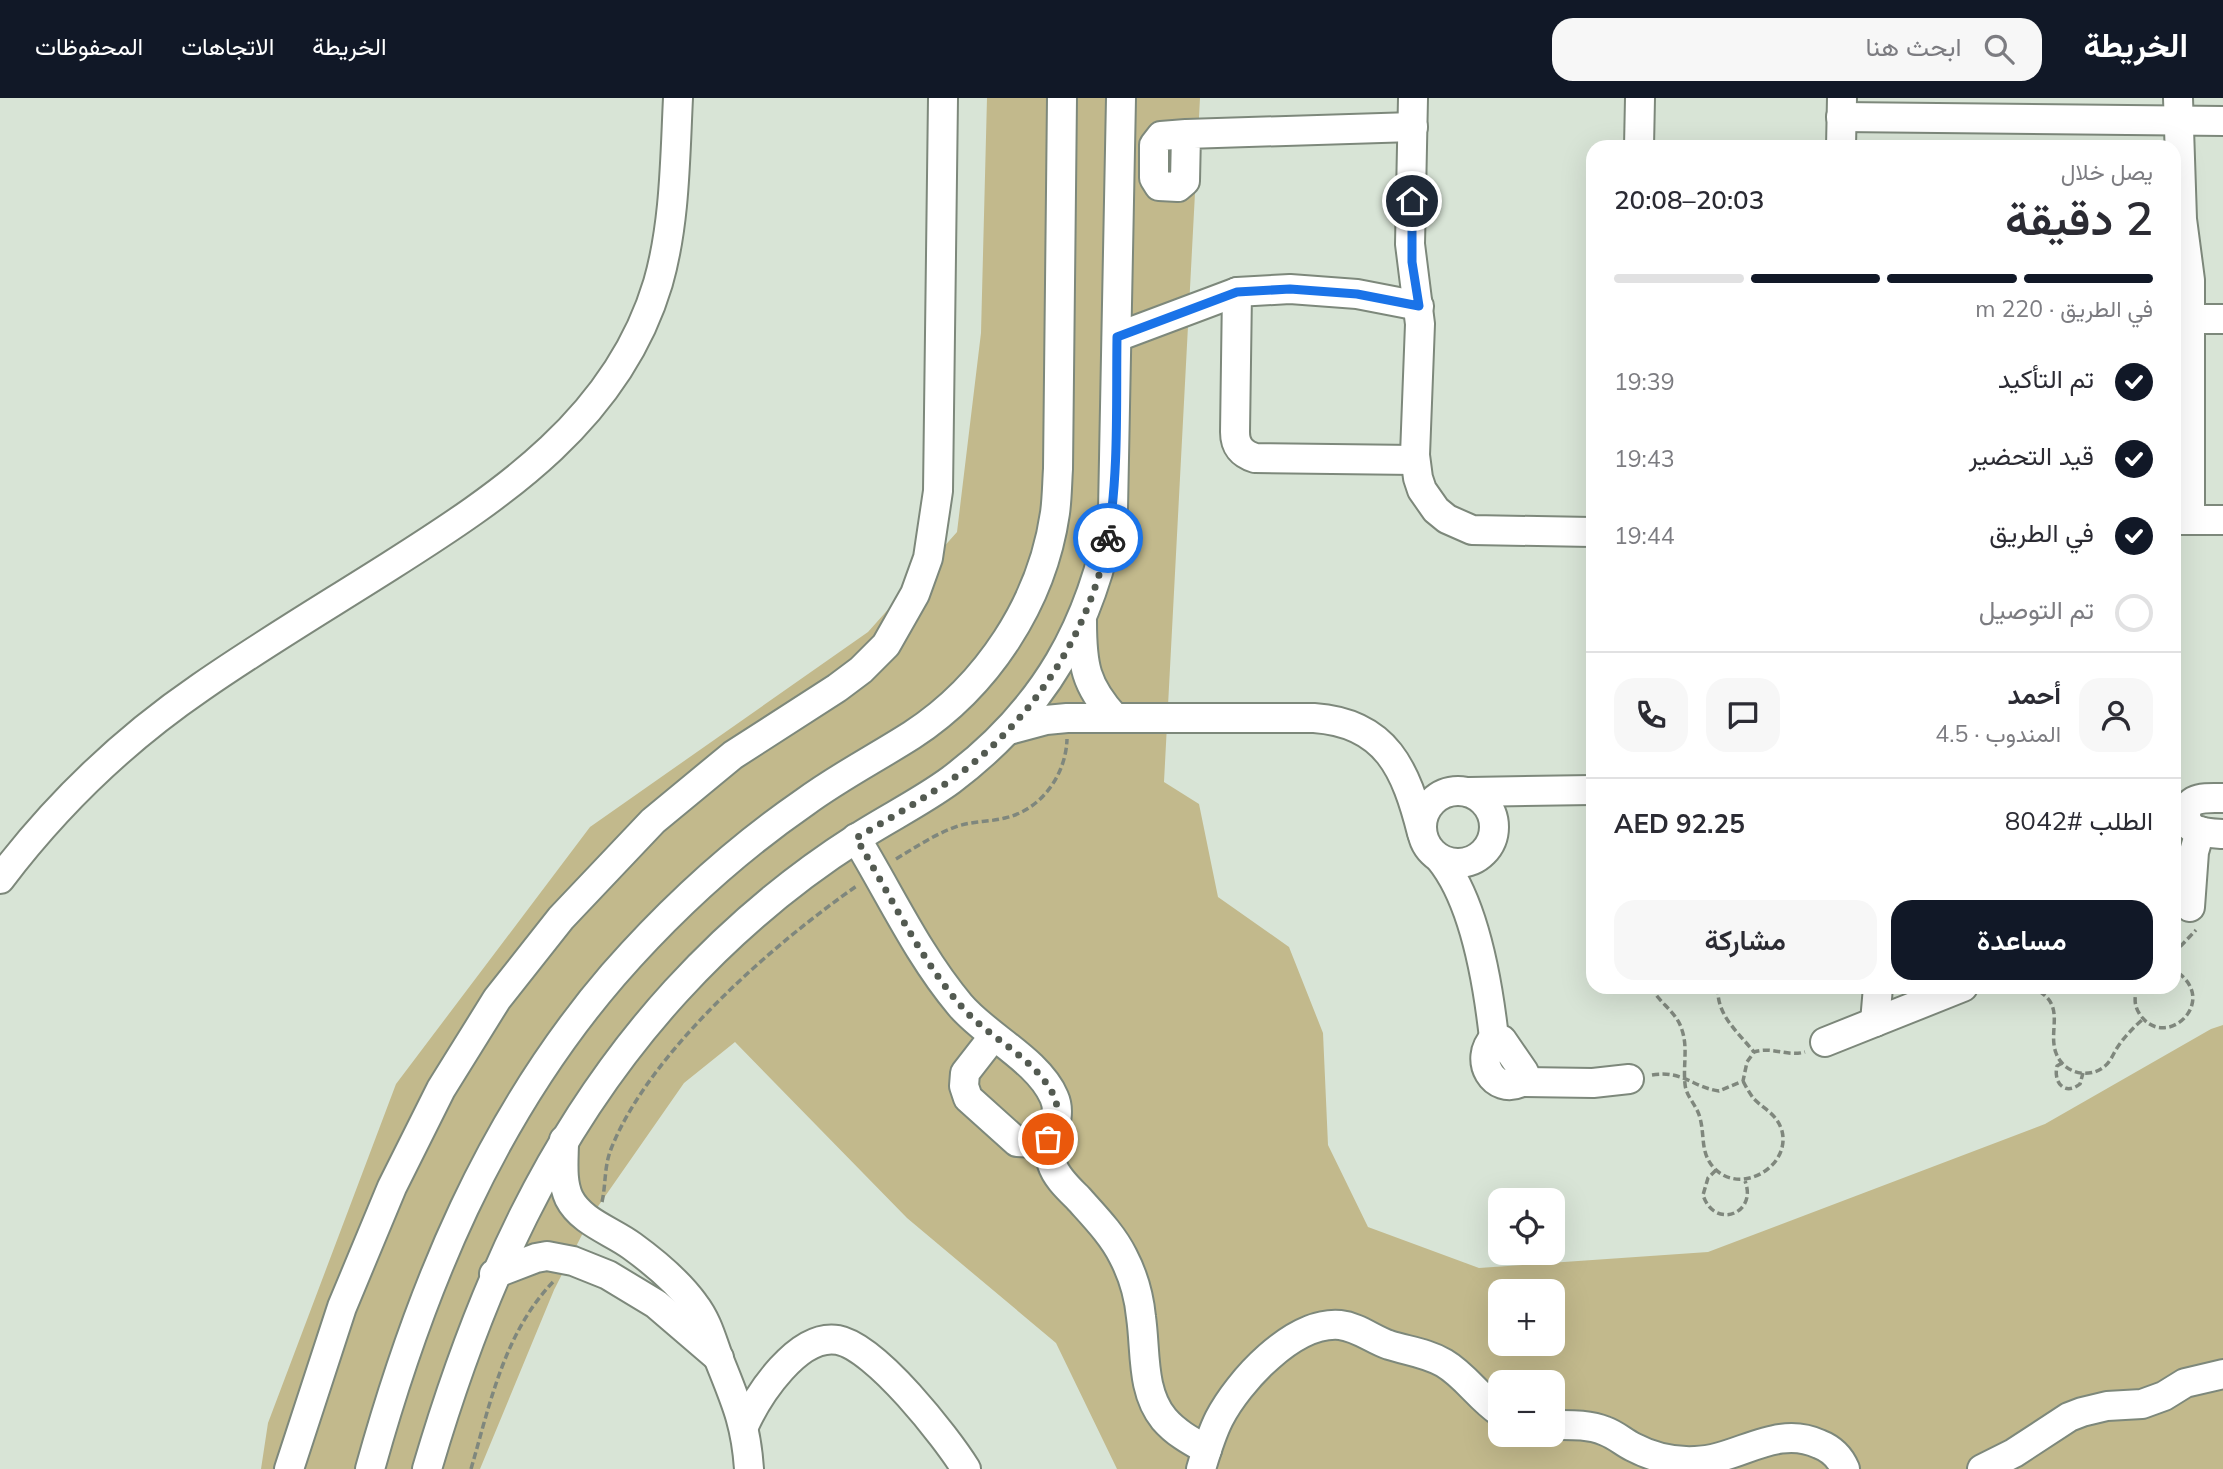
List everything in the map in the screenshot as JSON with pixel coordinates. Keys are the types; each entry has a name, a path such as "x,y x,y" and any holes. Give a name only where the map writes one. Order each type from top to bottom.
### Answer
{"street":[{"path":"0,879 81,786 158,719 241,660 473,512 536,463 593,406 640,328 657,283 670,222 678,98"},
{"path":"289,1469 309,1401 342,1307 392,1187 441,1089 497,999 561,918 653,821 733,755 861,670 886,645 915,594 928,558 938,491 943,98"},
{"path":"370,1469 409,1344 461,1212 513,1111 578,1017 658,926 753,840 804,802 913,734 948,707 981,675 1007,639 1029,600 1045,558 1054,514 1058,469 1062,98"},
{"path":"427,1469 494,1274 517,1224 564,1140 603,1080 676,991 759,911 856,838 948,782 1009,730 1049,677 1082,619 1106,549 1112,510 1121,98"},
{"path":"1413,98 1410,244 1419,306 1415,460 1418,478 1428,500 1441,514 1459,526 1487,532 1586,532"},
{"path":"1639,140 1640,98"},
{"path":"1841,140 1842,107 2178,109 2223,121"},
{"path":"2178,109 2179,140"},
{"path":"1186,134 1413,127"},
{"path":"2181,192 2190,280 2182,319 2182,520 2223,520"},
{"path":"1117,337 1237,292 1290,289 1357,294 1419,306"},
{"path":"1237,292 1235,432 1238,446 1243,452 1255,458 1415,460"},
{"path":"2182,319 2223,319"},
{"path":"1082,619 1083,662 1087,679 1115,718"},
{"path":"1009,730 1046,720 1068,718 1329,719 1352,725 1372,736 1389,752 1402,771 1431,852 1440,859 1455,880 1466,905 1487,989 1494,1038 1487,1047 1484,1058 1486,1069 1492,1078 1501,1084 1512,1086 1522,1082 1593,1083 1629,1079"},
{"path":"1402,771 1426,784 1461,792 1483,801 1492,814 1494,830 1489,846 1478,858 1469,880 1466,905"},
{"path":"1422,833 1423,818 1429,806 1439,796 1461,792 1586,789"},
{"path":"1494,830 1553,790"},
{"path":"2190,907 2194,852 2212,832 2191,827 2186,820 2182,802 2223,798"},
{"path":"856,838 930,966 968,1014 1027,1062 1053,1094 1058,1113 1050,1152 1054,1169 1114,1240 1131,1275 1141,1317 1149,1388 1154,1403 1174,1429 1204,1459 1219,1419 1229,1402 1254,1373 1293,1339 1326,1326 1341,1325 1385,1344 1432,1356 1458,1373 1488,1404"},
{"path":"1440,859 1466,863 1478,858"},
{"path":"1875,1022 1877,994"},
{"path":"1825,1042 1937,994"},
{"path":"993,1037 965,1073 964,1086 968,1098 1017,1142 1036,1143 1053,1135"},
{"path":"564,1140 567,1192 581,1214 647,1257 694,1303 708,1326 738,1404 744,1426 749,1469"},
{"path":"494,1274 537,1258 555,1256 573,1261 608,1275 656,1304 721,1365 756,1377 774,1378"},
{"path":"744,1426 774,1378 806,1347 816,1342 838,1340 848,1343 888,1374 955,1451 966,1469"},
{"path":"1982,1469 2014,1453 2076,1414 2095,1408 2142,1404 2164,1396 2185,1383 2223,1374"},
{"path":"1565,1425 1592,1426 1619,1437 1646,1453 1678,1461 1710,1460 1777,1438 1804,1438 1833,1452 1841,1459 1845,1469"}],"path":[{"path":"596,1224 603,1197 606,1166 613,1145 643,1090 671,1053 703,1018 808,922 876,872 941,833 976,821 1009,817 1038,802 1054,783 1064,760 1068,718"},
{"path":"2135,994 2136,1008 2143,1019 2154,1027 2168,1028 2180,1024 2190,1014 2194,1001 2192,988 2181,974"},
{"path":"1656,994 1681,1026 1686,1042 1686,1093 1700,1117 1706,1157 1716,1170 1729,1177 1744,1180 1760,1176 1773,1165 1781,1148 1782,1132 1775,1115 1756,1101 1743,1081 1747,1062 1754,1052 1768,1049 1785,1055 1796,1055 1825,1042"},
{"path":"1719,994 1728,1024 1754,1052"},
{"path":"2041,994 2051,1004 2055,1015 2054,1046 2062,1063 2083,1073 2091,1073 2104,1067 2124,1038 2143,1019"},
{"path":"2062,1063 2056,1072 2060,1086 2071,1090 2076,1088 2083,1079 2083,1073"},
{"path":"1629,1079 1657,1074 1685,1076 1701,1086 1720,1091 1743,1081"},
{"path":"1716,1170 1708,1178 1703,1195 1711,1210 1719,1214 1728,1215 1744,1206 1748,1198 1748,1188 1744,1180"},
{"path":"471,1469 505,1360 517,1331 538,1299 573,1261"}],"shaded area":[{"path":"987,98 1200,98 1164,782 1199,804 1218,897 1289,947 1323,1033 1328,1145 1368,1227 1479,1268 1565,1265 1565,1262 1708,1252 2045,1124 2211,1029 2223,1025 2223,1469 1117,1469 1056,1343 907,1218 735,1042 684,1083 592,1215 554,1290 480,1469 261,1469 268,1423 396,1084 590,827 868,632 957,532 981,333"}],"way so far":[{"path":"1048,1139 1053,1135 1058,1113 1056,1100 1049,1088 1027,1062 993,1037 968,1014 947,989 930,966 856,838 948,782 1009,730 1066,652 1094,588 1108,538"}],"route":[{"path":"1108,538 1115,469 1117,337 1237,292 1290,289 1357,294 1419,306 1410,244 1412,201"}]}
